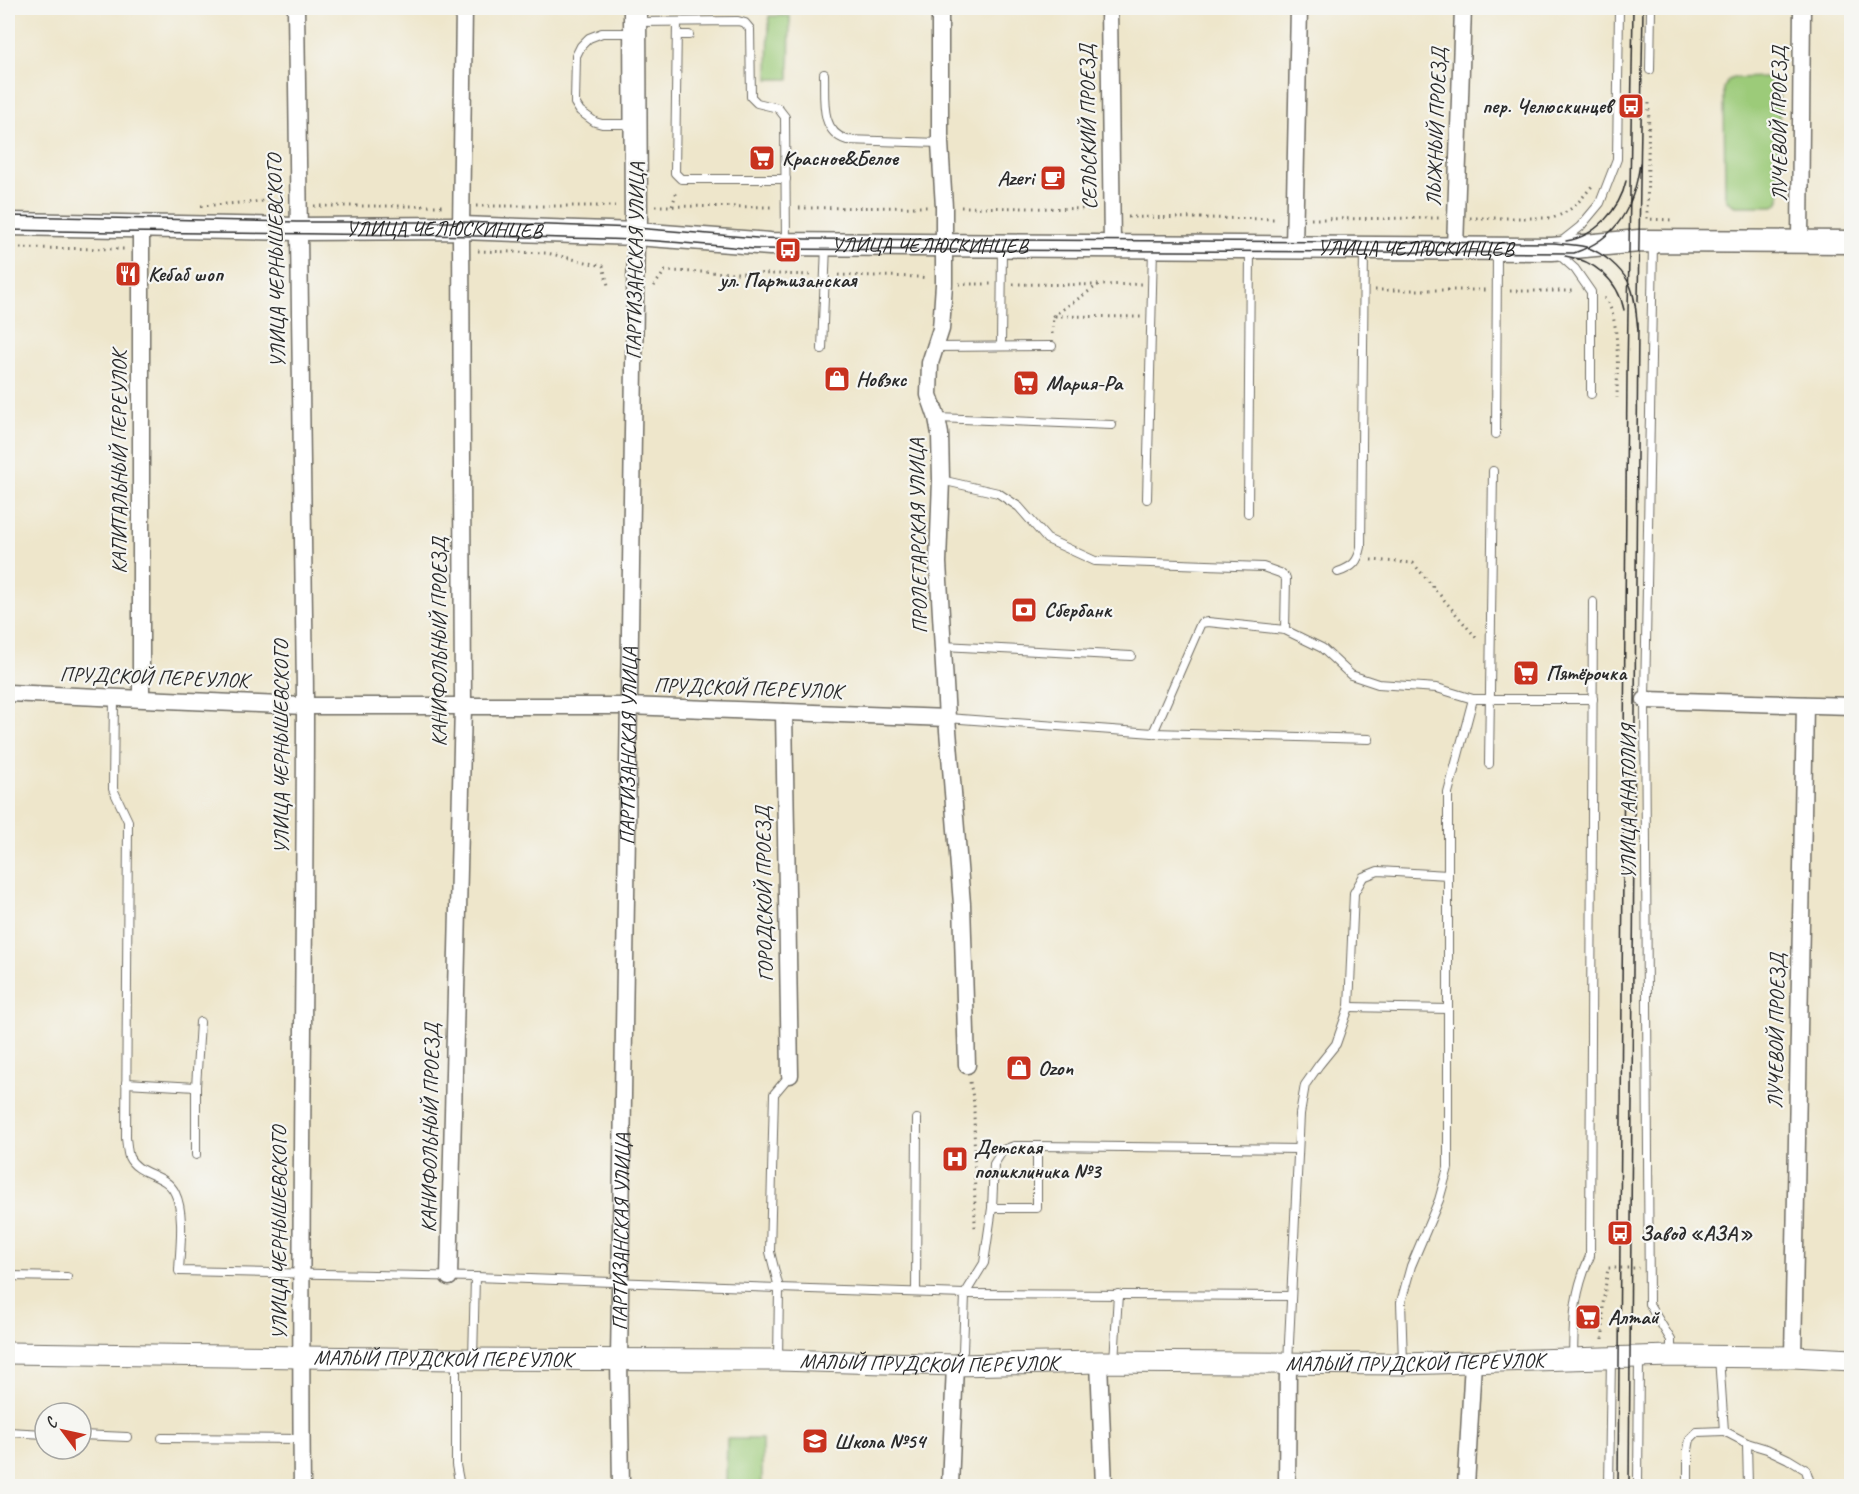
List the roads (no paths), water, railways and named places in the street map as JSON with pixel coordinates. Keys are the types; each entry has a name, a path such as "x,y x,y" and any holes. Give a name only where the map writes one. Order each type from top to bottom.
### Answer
{"main road":[{"name":"ПАРТИЗАНСКАЯ УЛИЦА","path":"635,21 636,234"},
{"name":"УЛИЦА ЧЕЛЮСКИНЦЕВ","path":"8,224 298,229 461,239 636,234 756,244 1552,249 1653,241 1851,242"}],"street":[{"name":"УЛИЦА ЧЕРНЫШЕВСКОГО","path":"296,8 304,706 302,1486"},
{"name":"КАНИФОЛЬНЫЙ ПРОЕЗД","path":"449,1277 463,706 461,239 464,8"},
{"name":"ПРОЛЕТАРСКАЯ УЛИЦА","path":"940,8 940,143 944,207 944,284 941,329 930,363 929,395 940,434 938,563 947,718 962,904 967,1065"},
{"name":"СЕЛЬСКИЙ ПРОЕЗД","path":"1109,8 1112,246"},
{"path":"1294,247 1299,8"},
{"name":"ЛЫЖНЫЙ ПРОЕЗД","path":"1455,248 1463,8"},
{"name":"ЛУЧЕВОЙ ПРОЕЗД","path":"1800,242 1802,8"},
{"name":"КАПИТАЛЬНЫЙ ПЕРЕУЛОК","path":"141,226 141,698"},
{"name":"ПАРТИЗАНСКАЯ УЛИЦА","path":"621,1486 619,1360 636,234"},
{"name":"ПРУДСКОЙ ПЕРЕУЛОК","path":"8,693 304,706 628,706 947,718"},
{"path":"1645,700 1851,706"},
{"name":"ЛУЧЕВОЙ ПРОЕЗД","path":"1793,1357 1805,705"},
{"name":"ГОРОДСКОЙ ПРОЕЗД","path":"784,712 790,1075"},
{"name":"МАЛЫЙ ПРУДСКОЙ ПЕРЕУЛОК","path":"8,1353 301,1358 778,1360 955,1365 1402,1364 1573,1358 1607,1348 1639,1356 1793,1357 1851,1360"},
{"path":"1466,1486 1473,1362"},
{"path":"1104,1486 1107,1363"},
{"path":"1287,1486 1288,1364"},
{"path":"950,1486 955,1365"}],"lane":[{"path":"1591,394 1591,292 1575,269 1552,249 1580,227 1600,203 1617,159 1619,8"},
{"path":"1650,70 1651,8"},
{"path":"636,124 595,122 580,111 575,104 576,56 581,46 589,38 635,21 738,21 748,26 750,29 750,94 757,104 778,108 784,114 786,244"},
{"path":"677,22 675,173 681,179 786,179"},
{"path":"677,35 689,35"},
{"path":"824,74 827,122 835,135 847,140 940,143"},
{"name":"УЛИЦА АНАТОЛИЯ","path":"1653,241 1645,700 1649,1268 1650,1304 1671,1340 1671,1356"},
{"path":"822,349 826,244"},
{"path":"1001,346 1002,246"},
{"path":"1148,499 1153,246"},
{"path":"1248,513 1250,247"},
{"path":"1338,572 1351,567 1358,559 1361,547 1365,248"},
{"path":"1496,434 1497,248"},
{"path":"935,347 1052,346"},
{"path":"937,418 1112,425"},
{"path":"1489,764 1493,471"},
{"path":"941,480 998,493 1019,507 1047,539 1095,561 1263,567 1280,573 1286,578 1285,630"},
{"path":"1573,1358 1574,1308 1578,1286 1590,1256 1593,602"},
{"path":"1153,733 1201,624 1208,622 1285,630 1322,648 1351,675 1378,684 1437,688 1473,699 1593,699"},
{"path":"943,646 1131,656"},
{"path":"114,698 113,789 128,821 126,1138 129,1157 141,1170 162,1178 174,1190 180,1206 179,1271 475,1277 965,1294 1291,1296"},
{"path":"1402,1364 1401,1302 1411,1266 1438,1200 1448,1168 1448,793 1473,699"},
{"path":"947,718 1153,733 1369,739"},
{"path":"1288,1364 1300,1114 1305,1085 1336,1044 1349,1007 1354,893 1363,877 1377,872 1448,875"},
{"path":"1349,1007 1448,1009"},
{"path":"196,1155 196,1087 200,1022"},
{"path":"778,1360 779,1288 771,1252 774,1094 790,1075"},
{"path":"126,1083 196,1087"},
{"path":"916,1292 917,1119"},
{"path":"955,1365 963,1351 965,1294 984,1263 992,1208 994,1164 1003,1150 1014,1146 1298,1149"},
{"path":"992,1208 1037,1208 1036,1146"},
{"path":"8,1276 67,1277"},
{"path":"460,1486 456,1465 475,1277"},
{"path":"1107,1363 1118,1294"},
{"path":"1607,1348 1609,1486"},
{"path":"1638,1486 1639,1356"},
{"path":"1719,1356 1724,1431"},
{"path":"1688,1486 1690,1439 1697,1432 1724,1431 1747,1443 1778,1454 1806,1470 1811,1486"},
{"path":"8,1432 33,1433"},
{"path":"93,1436 127,1437"},
{"path":"162,1438 302,1439"},
{"path":"1747,1443 1748,1486"}],"tram line":[{"path":"1618,1486 1627,374 1633,8"},
{"path":"1638,301 1643,8"},
{"path":"8,230 555,237 663,241 754,249 1574,253 1589,247 1613,230 1628,207 1640,163"},
{"path":"1566,241 1587,234 1605,220 1618,202 1626,181"},
{"path":"8,216 297,222 461,222 636,228 757,238 805,239 1553,243 1586,247 1599,253 1616,266 1631,288 1638,330"},
{"path":"1565,256 1586,262 1603,273 1616,289 1624,310"},
{"path":"1629,1486 1638,322"}],"place":[{"name":"пер. Челюскинцев","path":"1631,106"},
{"name":"Красное&Белое","path":"762,158"},
{"name":"Azeri","path":"1053,178"},
{"name":"ул. Партизанская","path":"788,250"},
{"name":"Кебаб шоп","path":"128,274"},
{"name":"Новэкс","path":"837,379"},
{"name":"Мария-Ра","path":"1026,383"},
{"name":"Сбербанк","path":"1024,610"},
{"name":"Пятёрочка","path":"1526,673"},
{"name":"Ozon","path":"1019,1068"},
{"name":"Детская поликлиника №3","path":"955,1159"},
{"name":"Завод «АЗА»","path":"1620,1233"},
{"name":"Алтай","path":"1588,1317"},
{"name":"Школа №54","path":"815,1441"}]}
